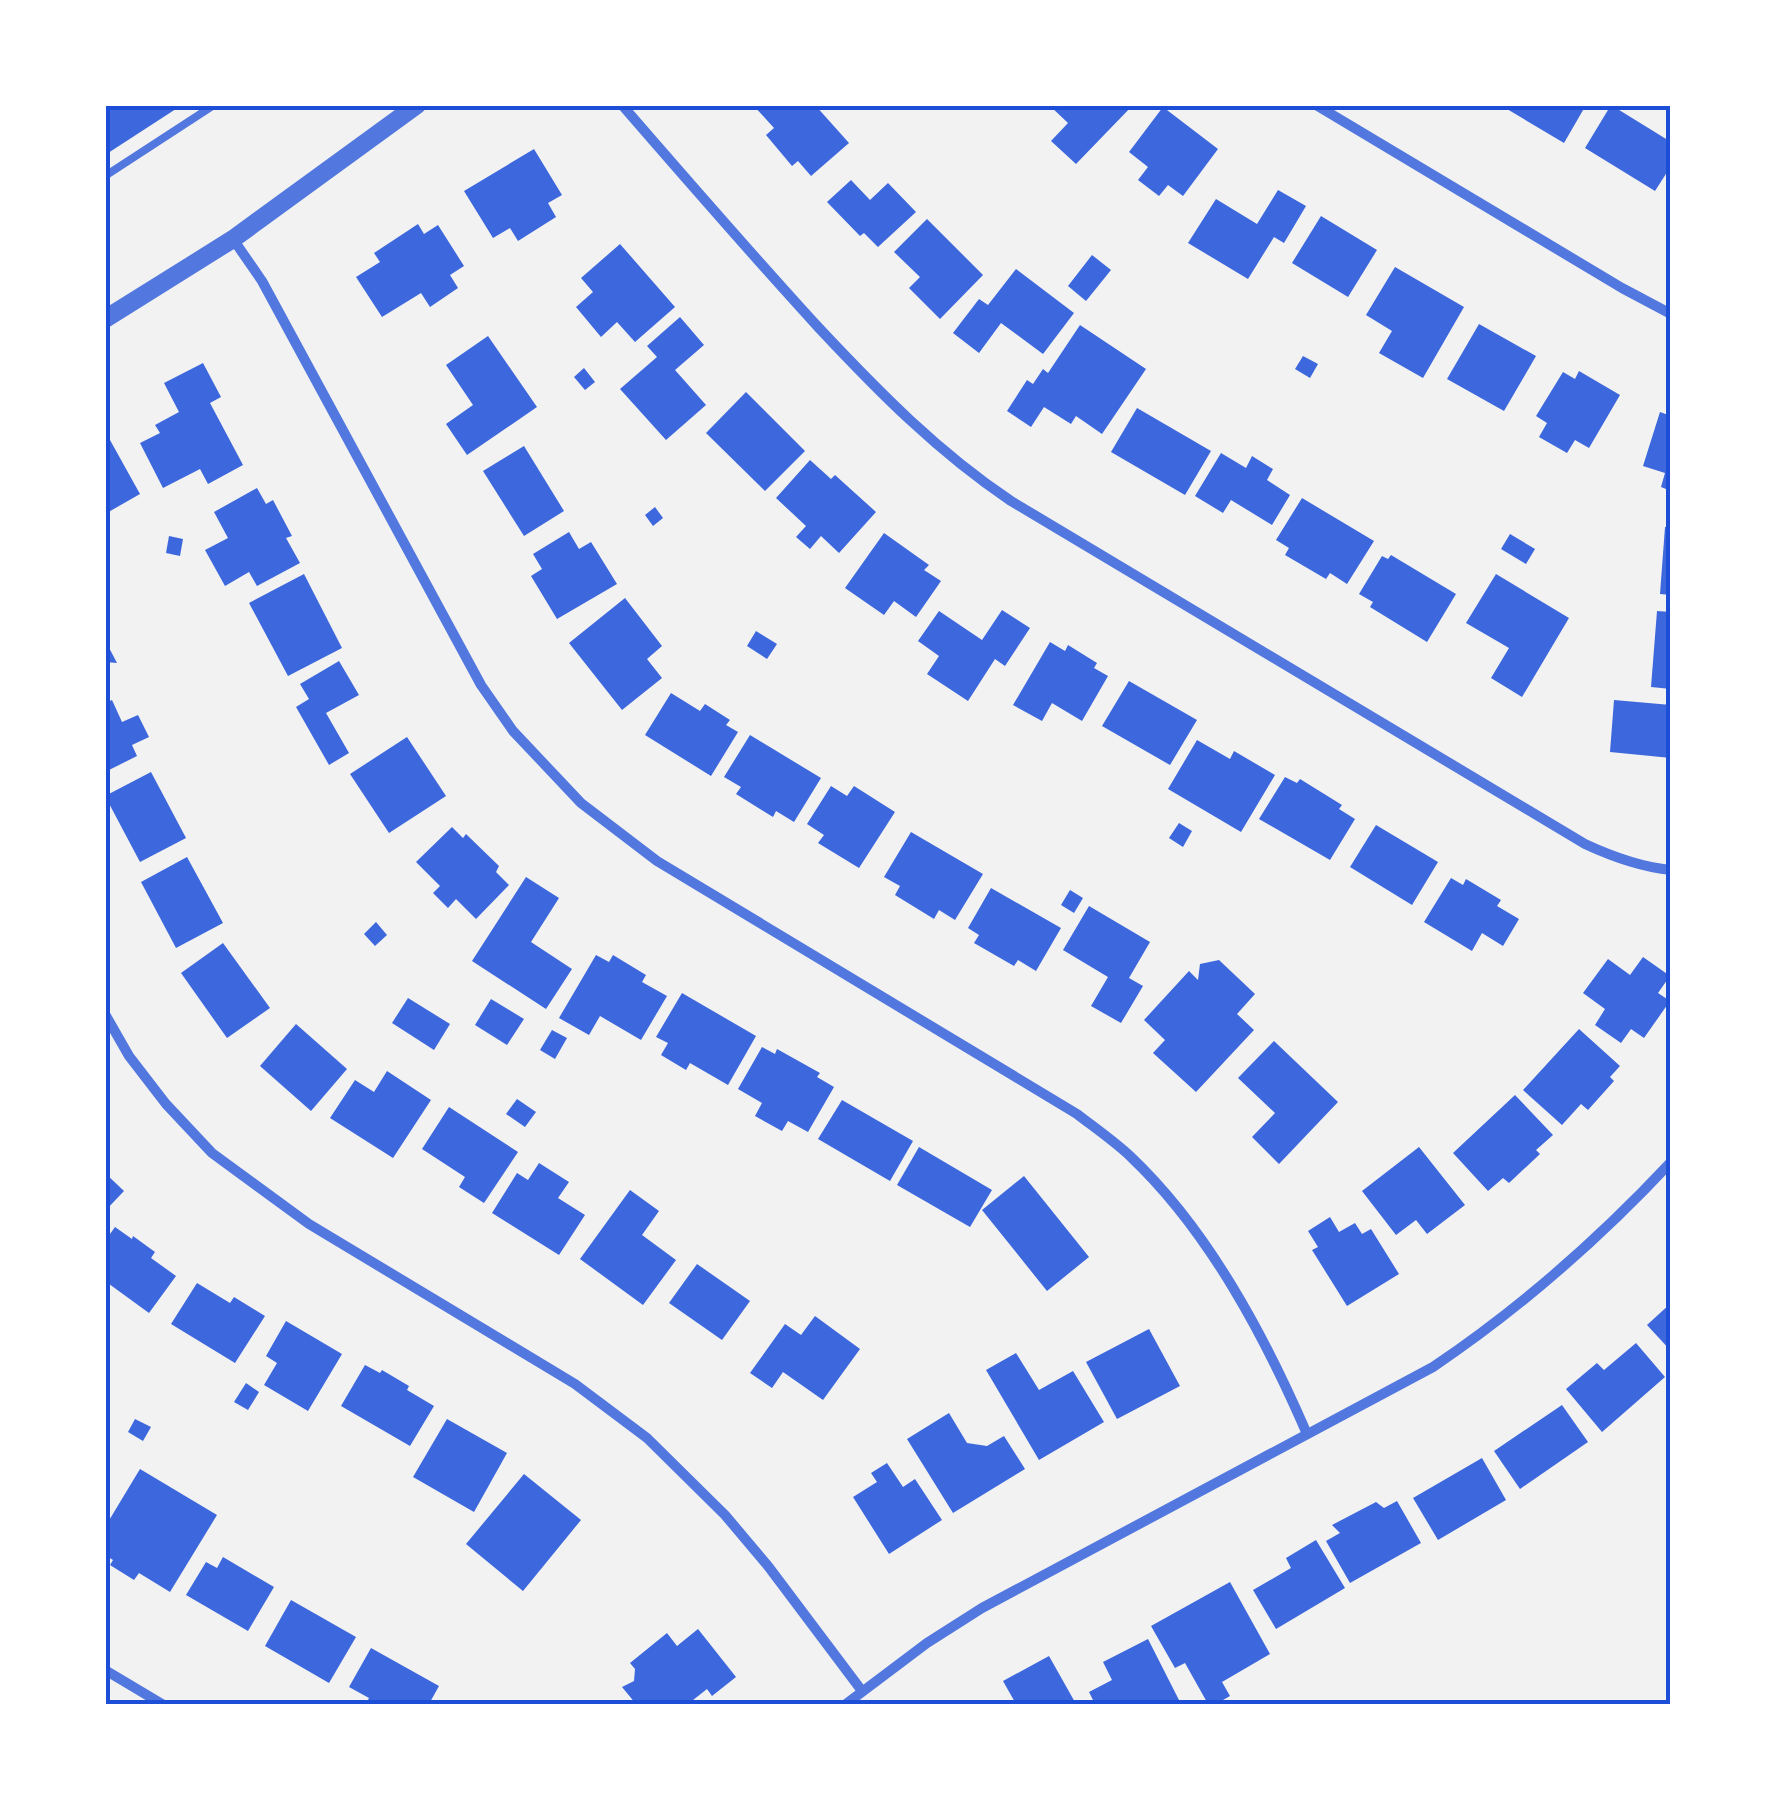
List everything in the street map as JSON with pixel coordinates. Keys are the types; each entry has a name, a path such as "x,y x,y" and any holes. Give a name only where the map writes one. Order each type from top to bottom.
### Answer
{"street":[{"path":"105,319 233,239 418,105"},
{"path":"622,105 761,265 885,398 972,475 1011,502 1585,844 1647,868 1671,870"},
{"path":"1316,105 1671,314"},
{"path":"233,239 262,281 481,685 542,763 581,803 656,862 1077,1114 1131,1157 1185,1216 1213,1258 1253,1324 1307,1434"},
{"path":"105,1014 129,1056 166,1104 212,1153 309,1224 575,1384 647,1438 736,1528 862,1690"},
{"path":"846,1704 982,1608 1433,1367 1553,1278 1671,1162"},
{"path":"105,1670 162,1704"}],"lane":[{"path":"105,176 214,105"}],"building":[{"path":"105,105 182,105 105,155"},
{"path":"753,105 815,105 849,143 811,176 798,161 792,166 766,135 774,128"},
{"path":"1049,105 1133,105 1076,164 1051,141 1068,123"},
{"path":"1510,105 1586,105 1564,143 1507,109"},
{"path":"1611,105 1671,142 1671,166 1655,191 1585,148"},
{"path":"1163,107 1218,149 1183,196 1168,185 1159,196 1138,180 1148,167 1129,152"},
{"path":"534,149 562,195 548,203 556,217 518,241 510,228 493,238 464,191"},
{"path":"851,180 870,200 888,183 916,212 878,247 864,233 860,236 827,202"},
{"path":"1278,190 1306,206 1284,243 1274,237 1248,279 1188,243 1216,199 1257,224"},
{"path":"1321,216 1377,250 1348,297 1292,263"},
{"path":"927,219 983,275 940,319 909,288 920,277 894,252"},
{"path":"418,224 424,234 438,225 464,266 450,275 458,288 430,307 421,293 382,317 356,277 380,262 374,253"},
{"path":"620,244 675,307 635,342 617,322 601,337 576,307 593,292 581,278"},
{"path":"1092,255 1111,270 1086,301 1068,286"},
{"path":"1395,267 1464,307 1423,378 1379,353 1392,331 1366,315"},
{"path":"1016,269 1074,313 1043,354 1001,323 979,353 953,333 979,299 988,305"},
{"path":"680,317 704,345 675,370 706,405 666,440 620,389 657,357 647,346"},
{"path":"1479,324 1536,356 1504,411 1447,379"},
{"path":"1080,325 1146,369 1102,434 1076,416 1071,424 1044,407 1031,427 1007,411 1027,380 1033,384 1043,369 1048,373"},
{"path":"488,336 537,407 467,455 446,424 473,405 446,365"},
{"path":"1303,356 1318,364 1310,378 1295,369"},
{"path":"203,363 221,397 210,403 243,465 208,484 200,469 163,488 140,443 160,433 155,425 179,412 164,383"},
{"path":"584,368 595,382 585,390 574,377"},
{"path":"1579,371 1620,395 1589,448 1575,440 1567,453 1539,437 1547,423 1536,416 1563,372 1575,379"},
{"path":"746,392 805,451 765,491 706,433"},
{"path":"1137,408 1211,451 1185,495 1111,452"},
{"path":"1660,412 1671,416 1671,491 1661,487 1665,473 1643,466"},
{"path":"105,431 140,494 105,514"},
{"path":"524,446 564,511 524,536 483,471"},
{"path":"1221,453 1246,468 1252,456 1273,469 1267,480 1290,495 1272,525 1231,500 1223,513 1195,496"},
{"path":"810,460 831,479 835,475 876,512 839,553 821,536 810,549 796,537 806,526 776,498"},
{"path":"257,488 266,504 273,500 292,536 286,538 300,563 257,586 249,572 225,586 205,550 228,538 214,512"},
{"path":"1302,498 1374,541 1347,584 1330,573 1326,579 1285,555 1289,548 1276,540"},
{"path":"655,507 663,518 653,526 645,515"},
{"path":"1665,527 1671,527 1671,595 1660,594"},
{"path":"569,532 579,549 591,542 617,584 557,619 531,576 542,569 533,554"},
{"path":"884,533 929,565 924,570 941,581 916,617 894,601 884,615 845,588"},
{"path":"1510,534 1535,549 1526,564 1501,549"},
{"path":"169,536 183,539 180,556 166,553"},
{"path":"1391,555 1456,594 1427,642 1370,607 1373,602 1359,594 1382,556 1388,559"},
{"path":"304,574 342,648 288,676 249,603"},
{"path":"1496,574 1569,618 1522,697 1491,678 1509,648 1466,623"},
{"path":"625,598 662,646 647,659 662,678 622,710 569,643"},
{"path":"1002,610 1030,628 1005,666 995,659 968,701 927,674 939,656 918,641 939,611 982,640"},
{"path":"1657,611 1671,612 1671,689 1651,687"},
{"path":"756,631 777,644 767,659 747,646"},
{"path":"105,640 117,663 105,662"},
{"path":"1050,642 1065,651 1068,645 1097,663 1094,668 1108,676 1082,721 1052,703 1042,721 1013,705"},
{"path":"339,661 359,695 326,713 349,753 329,765 296,707 309,699 300,684"},
{"path":"1129,681 1197,720 1170,765 1102,726"},
{"path":"671,693 700,711 705,704 730,720 726,725 738,732 711,776 645,735"},
{"path":"112,700 122,722 138,715 149,737 132,745 137,756 105,772 105,703"},
{"path":"1614,700 1671,705 1671,758 1610,752"},
{"path":"750,735 821,778 794,822 776,811 773,817 736,794 741,787 724,777"},
{"path":"407,737 446,796 389,833 350,774"},
{"path":"1197,740 1230,759 1234,751 1275,775 1241,832 1168,789"},
{"path":"151,772 186,838 140,862 105,796"},
{"path":"1285,777 1297,783 1300,779 1342,805 1339,809 1355,819 1330,860 1259,819"},
{"path":"831,786 847,796 854,786 895,812 859,868 818,843 824,835 807,824"},
{"path":"1179,823 1192,831 1183,847 1169,838"},
{"path":"1376,825 1438,862 1412,905 1350,867"},
{"path":"452,827 463,838 466,834 499,866 496,872 509,885 476,919 456,899 448,908 433,893 440,886 416,862"},
{"path":"911,832 983,874 955,920 939,910 934,919 895,895 900,886 884,877"},
{"path":"187,857 223,923 176,948 141,882"},
{"path":"526,877 559,898 531,942 572,969 546,1009 472,961"},
{"path":"1451,878 1463,885 1466,879 1501,900 1497,906 1519,919 1503,946 1482,933 1472,951 1424,922"},
{"path":"991,888 1061,928 1036,971 1018,960 1014,966 974,943 979,935 968,928"},
{"path":"1070,890 1083,898 1074,913 1061,905"},
{"path":"1089,906 1150,942 1129,978 1143,986 1121,1023 1091,1006 1108,977 1063,950"},
{"path":"376,922 387,935 375,946 364,934"},
{"path":"223,943 270,1008 227,1038 181,973"},
{"path":"596,955 609,962 613,955 646,975 642,982 667,996 641,1040 600,1016 589,1035 559,1018"},
{"path":"1643,957 1670,976 1658,993 1670,1001 1644,1038 1631,1029 1621,1043 1595,1025 1605,1009 1583,993 1608,959 1630,975"},
{"path":"1219,960 1255,994 1237,1014 1254,1030 1196,1092 1153,1053 1165,1040 1144,1020 1189,971 1198,980 1200,964"},
{"path":"682,993 756,1036 728,1085 690,1063 686,1070 661,1055 668,1043 656,1037"},
{"path":"408,998 450,1024 434,1050 392,1023"},
{"path":"491,999 524,1019 507,1045 475,1025"},
{"path":"296,1024 347,1069 311,1111 260,1066"},
{"path":"1579,1029 1620,1066 1610,1077 1614,1081 1588,1110 1581,1104 1562,1125 1523,1090"},
{"path":"552,1030 567,1038 555,1059 540,1050"},
{"path":"1274,1041 1338,1102 1279,1164 1252,1137 1275,1113 1238,1078"},
{"path":"762,1047 775,1054 777,1049 820,1073 817,1077 834,1087 808,1132 788,1121 782,1131 755,1116 762,1103 738,1089"},
{"path":"387,1071 431,1100 393,1158 330,1118 355,1080 374,1092"},
{"path":"1515,1095 1553,1135 1536,1150 1540,1154 1509,1183 1503,1178 1488,1191 1453,1153"},
{"path":"517,1099 536,1112 525,1127 506,1114"},
{"path":"842,1100 913,1141 890,1181 818,1139"},
{"path":"449,1107 518,1152 484,1203 459,1187 465,1177 422,1149"},
{"path":"919,1147 992,1190 970,1227 897,1185"},
{"path":"1419,1147 1465,1205 1427,1234 1416,1220 1396,1235 1362,1191"},
{"path":"539,1163 569,1182 558,1198 585,1215 559,1255 492,1213 517,1173 528,1180"},
{"path":"105,1173 124,1191 105,1211"},
{"path":"1024,1176 1089,1257 1047,1291 982,1210"},
{"path":"630,1190 659,1211 642,1235 676,1260 643,1305 580,1259"},
{"path":"1330,1217 1339,1232 1355,1223 1362,1234 1371,1229 1399,1274 1347,1306 1312,1250 1318,1247 1308,1231"},
{"path":"115,1227 155,1252 151,1258 176,1276 149,1313 105,1281 105,1241"},
{"path":"697,1264 750,1301 722,1340 669,1303"},
{"path":"197,1283 230,1303 234,1297 265,1316 235,1363 171,1324"},
{"path":"1671,1303 1671,1351 1647,1325"},
{"path":"815,1316 860,1349 823,1400 783,1372 772,1388 750,1373 785,1324 801,1335"},
{"path":"286,1321 342,1354 308,1411 264,1385 277,1363 266,1356"},
{"path":"1149,1329 1180,1386 1117,1419 1086,1362"},
{"path":"1636,1343 1665,1377 1602,1432 1566,1389 1597,1363 1604,1370"},
{"path":"1016,1353 1039,1390 1073,1371 1104,1422 1039,1460 986,1370"},
{"path":"365,1365 409,1386 407,1390 434,1406 410,1446 341,1406"},
{"path":"246,1383 259,1392 248,1410 234,1402"},
{"path":"1562,1405 1588,1442 1520,1489 1494,1451"},
{"path":"949,1413 967,1443 987,1446 1004,1436 1025,1469 953,1513 907,1439"},
{"path":"135,1419 151,1427 143,1441 128,1432"},
{"path":"447,1419 507,1453 474,1512 413,1477"},
{"path":"1482,1458 1506,1500 1438,1540 1413,1498"},
{"path":"887,1463 903,1487 915,1479 942,1520 889,1554 853,1497 877,1482 871,1473"},
{"path":"140,1469 217,1515 170,1592 139,1573 134,1580 110,1565 113,1560 105,1555 105,1527"},
{"path":"524,1474 581,1520 523,1591 466,1544"},
{"path":"1397,1501 1421,1543 1350,1583 1326,1541 1340,1533 1332,1525 1376,1502 1384,1508"},
{"path":"1316,1540 1345,1588 1276,1629 1253,1590 1291,1568 1286,1558"},
{"path":"223,1557 274,1587 248,1631 186,1595 206,1562 217,1568"},
{"path":"1230,1582 1270,1654 1222,1682 1230,1696 1208,1704 1185,1663 1175,1668 1151,1626"},
{"path":"291,1600 356,1637 329,1683 265,1646"},
{"path":"698,1629 736,1677 712,1696 707,1689 688,1704 636,1704 622,1687 634,1681 635,1669 630,1663 667,1633 677,1646"},
{"path":"1148,1639 1180,1702 1095,1704 1089,1692 1112,1680 1103,1662"},
{"path":"371,1648 439,1686 429,1704 366,1704 369,1698 349,1687"},
{"path":"1049,1656 1076,1704 1016,1704 1003,1681"}]}
